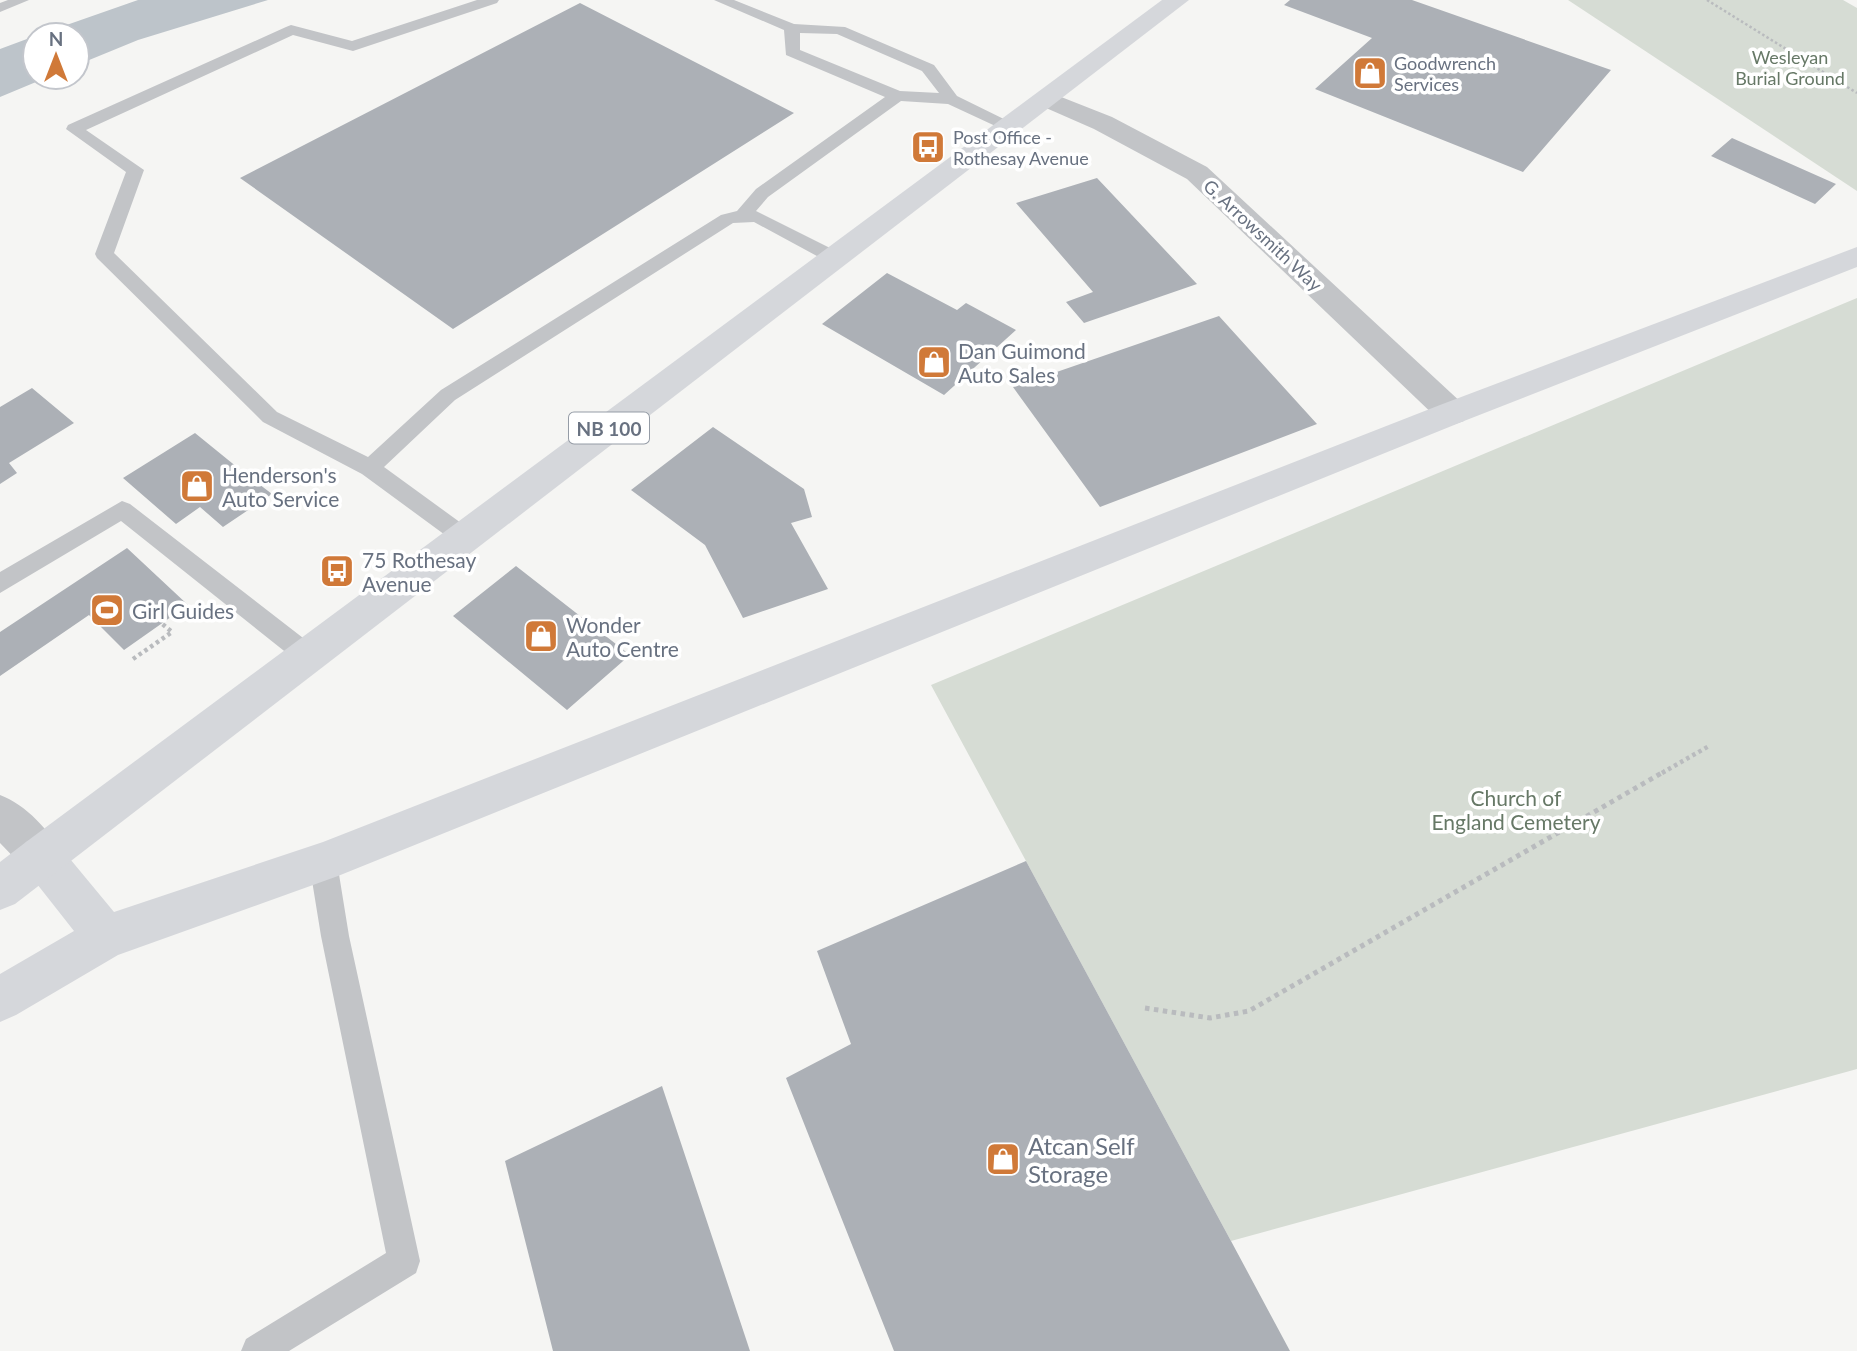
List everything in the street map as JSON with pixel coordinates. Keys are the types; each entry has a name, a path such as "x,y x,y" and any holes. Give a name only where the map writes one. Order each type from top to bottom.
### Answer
{"main road":[{"name":"NB 100","path":"0,889 1177,0"},
{"path":"0,999 106,937 323,862 1452,413 1856,257"},
{"name":"NB 100","path":"0,883 41,856"},
{"path":"41,856 106,937"}],"street":[{"name":"G. Arrowsmith Way","path":"1046,99 1102,123 1197,173 1452,413"},
{"path":"0,814 41,856"}],"lane":[{"path":"0,8 22,0"},
{"path":"464,537 370,468 270,417 104,254 135,170 74,129 292,30 353,46 492,0"},
{"path":"721,0 792,28 840,30 928,68 951,99"},
{"path":"792,28 792,52 897,96 951,99 1010,126"},
{"path":"743,215 762,193 897,96"},
{"path":"370,468 448,395 727,219 743,215 758,217 835,257"},
{"path":"0,584 122,510 307,656"},
{"path":"258,1351 404,1261 333,928 323,862"}],"path":[{"path":"1707,0 1857,93"},
{"path":"133,659 172,632 161,623"},
{"path":"1145,1008 1204,1018 1228,1018 1249,1011 1709,746"}],"green space":[{"name":"Wesleyan Burial Ground","path":"1568,0 1843,0 1857,8 1857,191"},
{"name":"Church of England Cemetery","path":"1857,298 1857,1069 1231,1241 931,685"}],"shaded area":[{"path":"138,0 268,0 138,40 91,59 91,21 78,21"},
{"path":"21,41 21,88 0,97 0,49"}],"building":[{"path":"1290,0 1412,0 1611,70 1523,172 1315,89 1372,38 1284,5"},
{"path":"580,3 794,113 453,329 240,178"},
{"path":"1732,138 1836,184 1815,204 1711,156"},
{"path":"1097,178 1197,284 1084,323 1066,302 1093,292 1016,203"},
{"name":"Dan Guimond Auto Sales","path":"887,273 957,310 966,303 1016,330 944,395 822,324"},
{"path":"1219,316 1317,424 1100,507 1013,387"},
{"path":"32,388 74,423 9,463 17,473 0,484 0,407"},
{"path":"713,427 804,489 812,517 791,523 828,589 743,618 705,545 631,490"},
{"name":"Henderson's Auto Service","path":"195,433 272,494 223,527 200,507 176,524 123,478"},
{"name":"Girl Guides","path":"127,548 188,605 124,650 89,615 0,676 0,632"},
{"name":"Wonder Auto Centre","path":"516,566 630,655 567,710 453,616"},
{"name":"Atcan Self Storage","path":"1026,861 1290,1351 894,1351 786,1078 851,1044 817,951"},
{"path":"662,1086 750,1351 553,1351 505,1161"}],"place":[{"name":"Goodwrench Services","path":"1370,73"},
{"name":"Post Office - Rothesay Avenue","path":"928,147"},
{"name":"Dan Guimond Auto Sales","path":"934,362"},
{"name":"Henderson's Auto Service","path":"197,486"},
{"name":"75 Rothesay Avenue","path":"337,571"},
{"name":"Girl Guides","path":"107,610"},
{"name":"Wonder Auto Centre","path":"541,636"},
{"name":"Atcan Self Storage","path":"1003,1159"}]}
